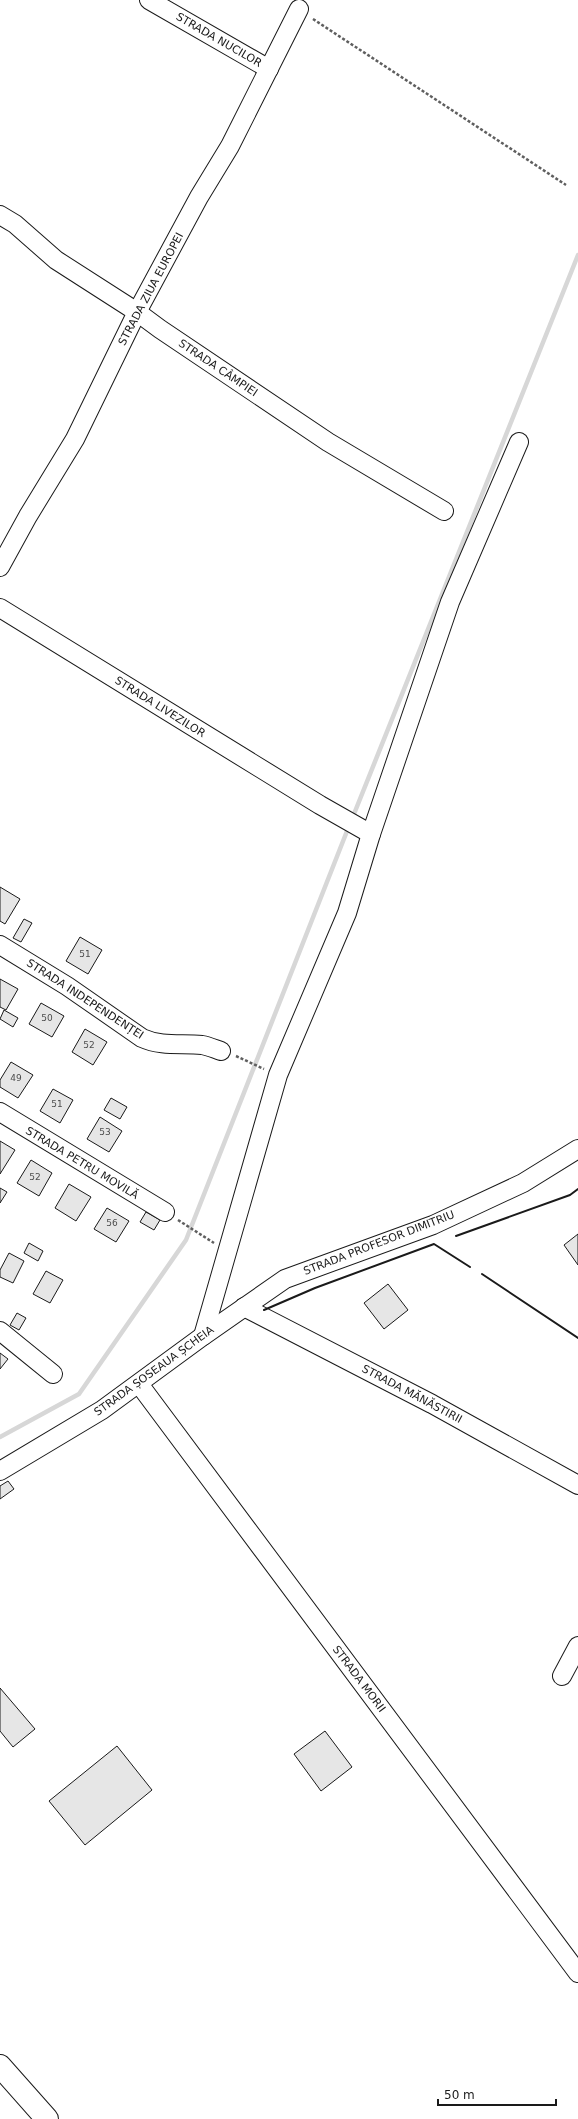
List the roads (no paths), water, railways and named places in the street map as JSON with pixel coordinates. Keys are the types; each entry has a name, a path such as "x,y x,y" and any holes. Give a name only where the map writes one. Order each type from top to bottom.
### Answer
{"main road":[{"path":"0,2066 47,2119"}],"street":[{"name":"STRADA NUCILOR","path":"149,0 269,69"},
{"name":"STRADA ZIUA EUROPEI","path":"0,567 28,516 75,439 137,312 199,197 230,146 299,9"},
{"name":"STRADA CÂMPIEI","path":"0,215 15,224 56,260 137,312 328,442 444,511"},
{"path":"203,1336 278,1075 347,913 365,831 450,602 518,442"},
{"name":"STRADA LIVEZILOR","path":"0,608 320,806 365,831"},
{"name":"STRADA INDEPENDENȚEI","path":"0,945 67,986 142,1038 154,1043 203,1045 221,1051"},
{"name":"STRADA PETRU MOVILĂ","path":"0,1112 165,1212"},
{"name":"STRADA PROFESOR DIMITRIU","path":"285,1279 433,1226 523,1183 578,1149"},
{"name":"STRADA ȘOSEAUA ȘCHEIA","path":"0,1471 102,1410 203,1336 285,1279"},
{"name":"STRADA MĂNĂSTIRII","path":"244,1307 432,1404 578,1485"},
{"path":"0,1331 53,1374"},
{"name":"STRADA MORII","path":"139,1384 578,1973"},
{"path":"562,1676 578,1646"}],"waterway":[{"path":"352,819 578,255"},
{"path":"0,1437 79,1394 186,1240 349,826"}]}
